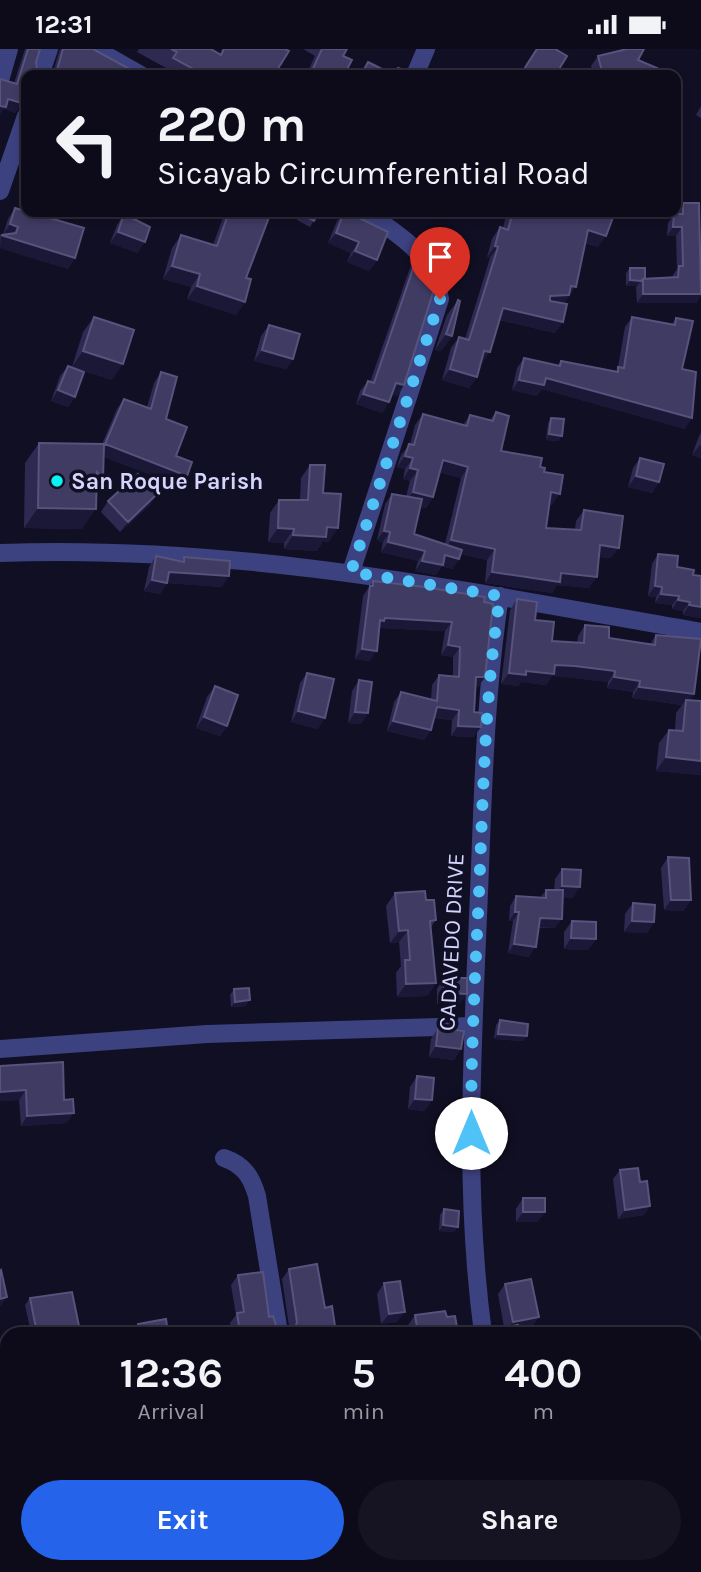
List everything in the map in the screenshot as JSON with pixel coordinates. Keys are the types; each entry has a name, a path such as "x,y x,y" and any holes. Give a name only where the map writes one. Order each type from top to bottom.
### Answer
{"street":[{"path":"1,77 9,49"},
{"path":"42,70 49,49"},
{"path":"95,49 115,54 135,70"},
{"path":"417,70 426,49"},
{"path":"0,191 21,130"},
{"path":"351,572 440,299 435,272 428,260 413,244 373,217"},
{"path":"0,553 132,551 351,572 701,632"},
{"name":"CADAVEDO DRIVE","path":"482,1327 472,1227 471,1026 485,728 500,596"},
{"path":"0,1049 206,1034 471,1026"},
{"path":"224,1158 239,1164 252,1179 278,1327"}],"building":[{"path":"28,49 40,49 36,62 37,70 21,70"},
{"path":"63,49 93,49 132,70 57,70"},
{"path":"171,49 211,49 221,55 224,49 289,51 277,70 195,70 173,58 177,52"},
{"path":"322,49 347,49 343,56 352,60 347,70 312,70"},
{"path":"537,49 557,49 567,56 558,70 524,70"},
{"path":"627,49 644,49 638,60 662,70 602,70 598,56"},
{"path":"368,62 384,70 364,70"},
{"path":"21,71 21,103 8,99 6,107 0,106 0,79 17,84"},
{"path":"683,203 699,203 701,294 643,294 643,279 678,277 679,266 683,266 682,227 673,227 674,217 681,217"},
{"path":"15,208 21,210 21,217 46,217 84,228 75,258 1,235 16,233 18,227 10,224"},
{"path":"123,217 130,217 150,227 145,242 118,232"},
{"path":"227,217 269,217 246,278 251,279 245,302 197,286 200,274 172,266 181,235 217,246"},
{"path":"342,217 357,217 388,232 377,260 355,251 359,242 336,233"},
{"path":"512,217 613,217 606,236 588,230 576,287 571,286 569,295 550,296 550,301 567,304 563,322 503,308 490,352 484,351 477,377 450,369 459,337 469,340 498,247 495,246 500,227 508,230"},
{"path":"453,246 468,250 464,266 449,263"},
{"path":"417,257 425,261 435,286 404,385 396,383 389,402 363,394 368,381 374,383"},
{"path":"630,268 645,268 645,278 641,281 630,280"},
{"path":"458,300 460,301 452,336 446,334"},
{"path":"94,317 134,330 123,364 83,351"},
{"path":"632,317 675,325 676,318 693,321 682,369 696,372 692,418 546,378 544,385 519,380 524,358 560,366 561,361 618,372 618,367 624,368"},
{"path":"269,325 300,334 293,359 262,350"},
{"path":"68,366 84,372 75,397 58,390"},
{"path":"161,372 177,377 166,419 187,427 176,456 192,462 187,476 105,444 124,399 151,409"},
{"path":"496,412 509,416 501,451 542,458 540,467 545,468 544,472 563,475 560,494 551,492 546,528 581,530 584,510 623,516 619,548 600,545 597,577 561,573 560,582 492,572 495,549 451,540 468,467 443,460 433,497 413,492 418,470 410,468 413,458 405,456 409,444 414,445 423,414 467,426 470,415 493,421"},
{"path":"551,418 564,419 562,436 549,434"},
{"path":"39,443 104,444 103,479 97,472 96,509 38,508"},
{"path":"640,458 664,464 659,482 636,476"},
{"path":"310,465 325,465 323,493 341,494 338,528 327,527 326,537 293,535 294,529 278,528 279,500 308,500"},
{"path":"138,474 157,494 128,522 108,501"},
{"path":"392,494 422,499 414,534 462,550 459,559 445,555 443,565 422,561 425,551 388,542 390,532 384,531"},
{"path":"658,554 678,556 677,567 694,570 693,575 701,576 701,607 678,600 679,596 661,594 662,587 655,586"},
{"path":"156,556 184,562 184,557 230,561 229,576 169,572 167,583 152,580"},
{"path":"373,581 485,597 484,602 493,604 485,677 476,677 474,712 482,713 481,727 458,726 459,710 437,707 431,730 393,721 401,692 437,701 439,675 459,677 460,647 448,645 452,622 385,618 384,621 380,620 377,651 362,649 370,586 373,586"},
{"path":"517,599 537,602 535,620 554,622 552,641 584,643 585,625 609,627 609,638 655,645 656,635 701,639 694,694 639,687 640,681 614,677 615,671 575,666 555,665 554,674 526,671 526,675 509,673"},
{"path":"307,673 334,679 325,718 298,711"},
{"path":"359,680 372,682 368,713 355,712"},
{"path":"215,686 238,695 227,726 204,717"},
{"path":"686,700 701,701 701,761 666,757 669,730 683,731"},
{"path":"668,857 689,858 691,900 671,900"},
{"path":"562,869 581,870 580,887 562,886"},
{"path":"546,890 563,890 562,919 540,918 536,947 514,944 519,912 515,912 516,896 546,898"},
{"path":"425,891 426,900 434,900 436,920 430,921 436,983 406,984 405,960 410,960 408,930 399,931 395,893"},
{"path":"633,903 655,905 654,922 632,921"},
{"path":"572,921 596,922 596,939 571,938"},
{"path":"444,978 467,978 467,994 444,993"},
{"path":"249,988 250,1000 235,1002 234,989"},
{"path":"500,1020 528,1024 527,1036 498,1034"},
{"path":"438,1028 464,1031 461,1049 436,1046"},
{"path":"63,1062 64,1100 73,1099 74,1113 27,1116 26,1090 0,1092 0,1066"},
{"path":"417,1076 434,1078 432,1100 415,1099"},
{"path":"638,1168 640,1182 647,1181 650,1206 625,1210 620,1170"},
{"path":"523,1198 545,1198 545,1212 523,1212"},
{"path":"444,1209 459,1211 458,1227 443,1225"},
{"path":"317,1264 325,1308 332,1306 335,1327 295,1327 297,1322 289,1269"},
{"path":"0,1271 7,1297 0,1299"},
{"path":"263,1272 269,1317 273,1316 277,1327 239,1327 237,1313 244,1312 238,1275"},
{"path":"531,1279 539,1317 513,1322 505,1284"},
{"path":"400,1281 405,1312 389,1314 384,1283"},
{"path":"72,1292 79,1327 36,1327 30,1298"},
{"path":"445,1311 447,1317 455,1316 457,1327 417,1327 415,1315"},
{"path":"166,1319 167,1327 139,1327 138,1324"}],"place":[{"name":"San Roque Parish","path":"57,481"}],"route":[{"path":"440,299 419,372 373,498 351,572 500,596 489,674 483,769 471,1026 471,1133"}]}
